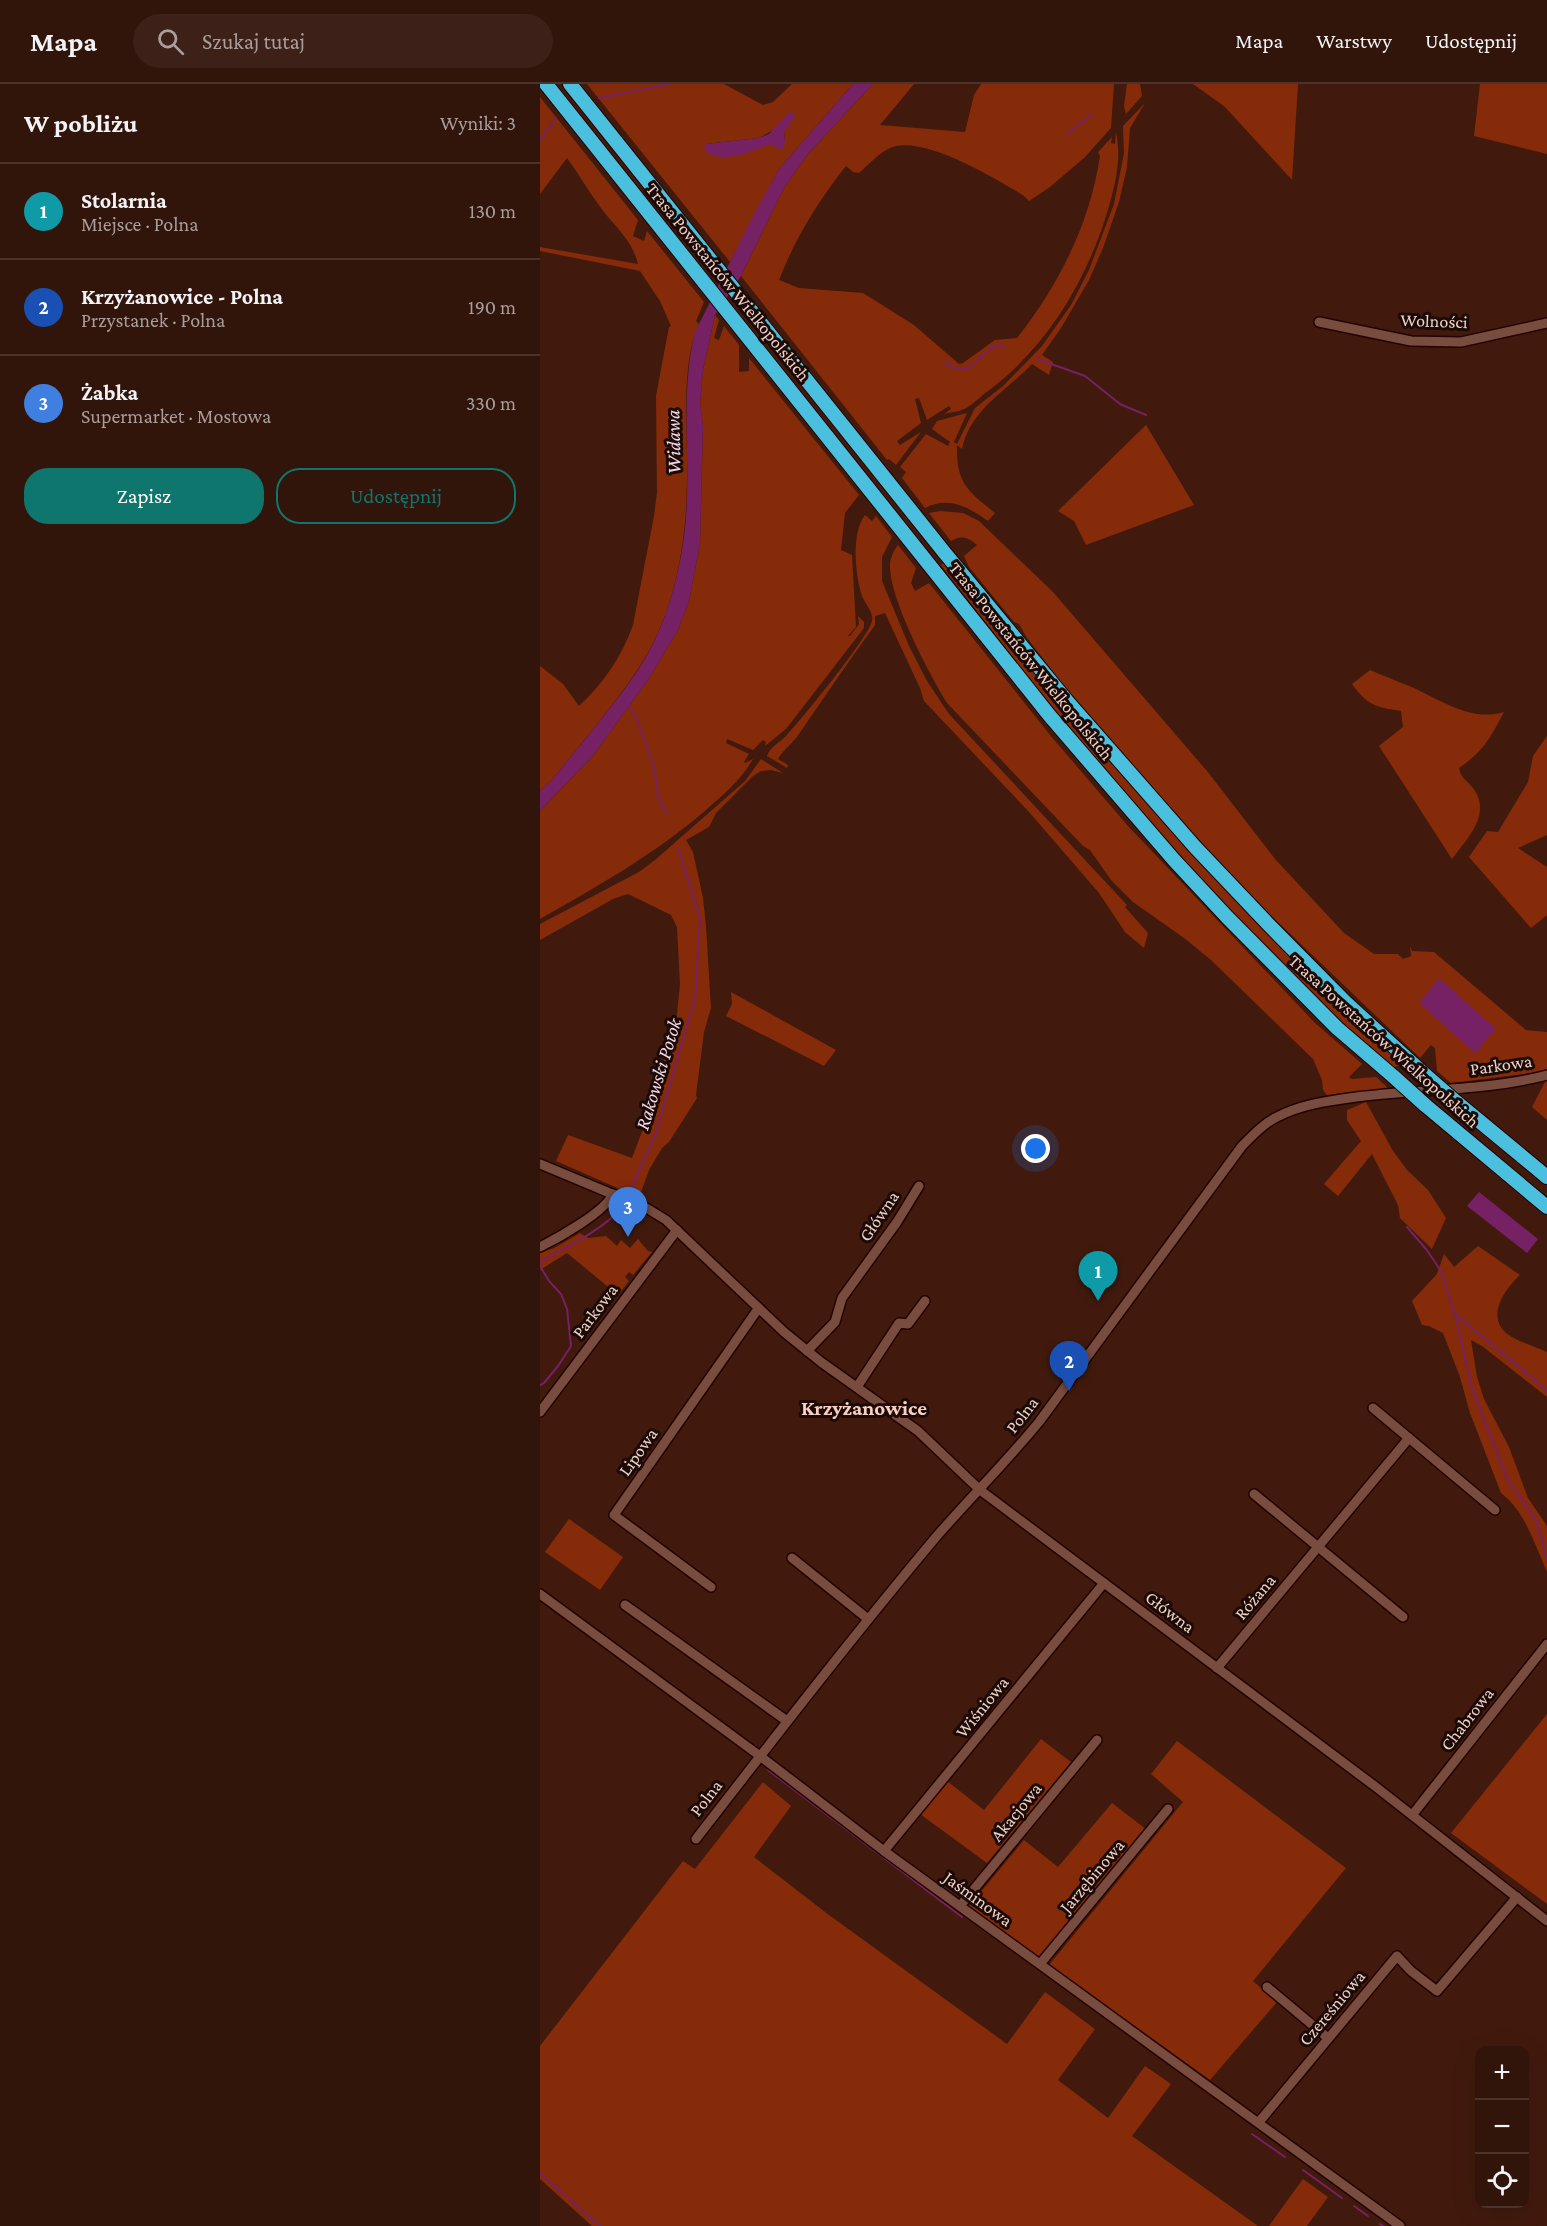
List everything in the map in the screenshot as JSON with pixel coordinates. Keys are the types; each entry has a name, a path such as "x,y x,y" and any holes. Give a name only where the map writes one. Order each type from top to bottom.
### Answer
{"highway":[{"name":"Trasa Powstańców Wielkopolskich","path":"546,84 1049,715 1174,860 1281,973 1337,1028 1547,1207"},
{"name":"Trasa Powstańców Wielkopolskich","path":"570,84 944,552 1067,701 1196,847 1345,1002 1455,1101 1547,1177"}],"street":[{"name":"Wolności","path":"1319,322 1411,341 1461,342 1547,323"},
{"name":"Parkowa","path":"1352,1098 1522,1081 1547,1075"},
{"name":"Polna","path":"696,1839 868,1619 949,1522 1010,1459 1242,1146 1266,1124 1289,1111 1314,1103 1352,1098"},
{"name":"Główna","path":"540,1164 655,1212 677,1230 758,1309 807,1351 918,1431 980,1490 1413,1814 1547,1921"},
{"name":"Główna","path":"807,1351 835,1322 842,1298 897,1222 919,1186"},
{"path":"540,1247 574,1228 617,1195"},
{"name":"Parkowa","path":"540,1412 677,1230"},
{"path":"857,1387 899,1323 908,1324 925,1301"},
{"name":"Lipowa","path":"711,1587 614,1515 758,1309"},
{"path":"1373,1408 1495,1510"},
{"name":"Różana","path":"1217,1668 1409,1438"},
{"path":"1254,1494 1403,1617"},
{"path":"792,1558 868,1619"},
{"name":"Wiśniowa","path":"885,1851 1104,1583"},
{"name":"Jaśminowa","path":"540,1594 885,1851 1400,2226"},
{"path":"625,1605 787,1721"},
{"name":"Chabrowa","path":"1413,1814 1547,1644"},
{"name":"Akacjowa","path":"960,1906 1097,1740"},
{"name":"Jarzębinowa","path":"1040,1964 1168,1809"},
{"name":"Czereśniowa","path":"1259,2122 1397,1956 1410,1971 1437,1991 1517,1897"},
{"path":"1268,1987 1328,2038"}],"shaded area":[{"path":"587,84 724,84 763,105 773,102 792,84 853,84 779,169 730,262","holes":["775,129 784,132 785,142 706,144 759,138"]},
{"path":"853,84 873,84 808,154 784,188 741,276 715,315 703,370 700,404 703,425 700,544 689,601 678,630 648,680 592,757 540,811 540,791 551,781 596,726 638,670 656,638 670,602 685,528 688,381 695,332 779,169"},
{"path":"873,84 914,84 880,125 965,132 974,95 981,84 1114,84 1111,128 1085,157 1050,187 1029,201 1023,195 957,160 919,147 902,145 884,151 859,173 853,172 846,166 800,235 779,280 799,288 863,293 914,325 959,364 995,340 1017,338 1032,318 1059,275 1080,229 1095,181 1100,156 1098,152 1112,137 1111,143 1115,144 1116,132 1118,143 1117,173 1107,213 1087,265 1060,314 1026,357 1006,377 968,407 944,414 951,409 949,406 927,420 919,398 915,399 921,423 897,441 900,445 921,432 896,465 889,459 887,460 741,276 784,188 808,154"},
{"path":"1127,84 1140,84 1142,96 1126,114 1124,106"},
{"path":"1193,84 1298,84 1292,180 1225,107"},
{"path":"1480,84 1547,84 1547,154 1474,136"},
{"path":"540,97 638,220 633,236 644,241 647,231 704,302 696,321 699,324 689,359 686,399 685,527 670,602 651,648 638,669 596,726 551,781 540,791 540,666 563,684 579,706 611,669 633,625 657,493 656,396 671,326 660,301 640,271 540,251 540,247 638,264 626,239 567,158 540,194"},
{"path":"1145,103 1130,128 1127,167 1119,202 1103,248 1089,280 1042,355 1053,362 1049,375 1032,364 981,412 966,435 962,449 957,445 961,478 971,492 995,513 988,521 973,511 950,503 925,508 902,478 906,472 900,467 926,434 948,446 950,442 932,429 937,421 967,413 954,442 957,444 975,408 1003,386 1042,346 1071,305 1089,270 1114,204 1124,153 1123,126"},
{"path":"790,111 795,116 784,132 783,149 771,144 728,157 711,155 704,150 706,144 759,138 769,134"},
{"path":"715,315 719,320 714,338 719,340 724,326 739,345 739,372 749,371 749,358 859,495 845,513 841,550 852,555 856,627 848,636 859,624 858,616 864,622 864,628 786,729 765,746 766,742 763,740 753,750 727,739 726,743 749,754 745,763 753,759 720,798 667,841 605,882 540,919 540,811 592,757 648,680 678,630 689,601 700,544 703,425 700,404 703,370"},
{"path":"1146,425 1194,505 1086,545 1074,521 1058,511"},
{"path":"940,511 963,513 979,521 1053,592 1207,771 1275,859 1344,933 1374,954 1398,954 1403,959 1411,956 1410,946 1412,951 1434,952 1526,1030 1547,1032 1547,1071 1451,1083 1437,1071 1435,1048 1431,1045 1420,1058 1258,903 1145,781 1068,691 1027,638 1019,624 1014,622 969,567 964,556 977,545 964,538 951,541 929,513"},
{"path":"865,515 872,521 876,516 892,537 882,557 882,581 909,646 927,681 949,714 1127,905 1125,907 1148,933 1144,948 1125,932 1099,893 1029,812 924,701 885,613 875,616 875,625 799,734 778,759 788,765 787,768 767,756 833,679 859,644 872,621 871,611 862,596 856,566 856,543"},
{"path":"898,545 916,568 911,583 915,591 929,583 1050,735 1128,826 1315,1023 1362,1064 1349,1077 1352,1079 1376,1077 1389,1089 1327,1095 1323,1090 1322,1080 1313,1059 1211,960 1133,902 1111,880 1090,850 1083,846 947,703 930,674 896,598 890,566 892,555"},
{"path":"943,563 1093,742 1171,830 1288,954 1405,1064 1390,1068 1272,953 1187,865 1075,736 941,565"},
{"path":"1370,670 1458,709 1480,714 1504,712 1486,743 1459,768 1475,791 1480,810 1474,828 1452,859 1379,746 1403,727 1401,711 1373,704 1363,697 1352,684"},
{"path":"1547,736 1547,835 1518,848 1547,867 1547,915 1531,928 1469,857 1487,831 1498,832 1528,782 1533,756"},
{"path":"761,759 783,773 771,770 761,771 753,776 716,813 709,827 686,840 693,852 703,898 711,1008 704,1032 697,1098 649,1170 640,1195 625,1192 624,1186 622,1190 556,1161 568,1135 632,1158 651,1108 677,1014 680,984 677,927 671,915 628,894 613,899 540,940 540,924 639,872 745,781"},
{"path":"1439,978 1496,1029 1475,1053 1419,1003"},
{"path":"731,992 836,1050 824,1066 726,1016 732,1004"},
{"path":"1547,1078 1547,1120 1532,1107"},
{"path":"1366,1102 1393,1151 1407,1170 1428,1190 1446,1218 1432,1249 1400,1218 1398,1205 1372,1154 1338,1196 1324,1184 1361,1141 1347,1120 1347,1110"},
{"path":"1479,1192 1538,1239 1527,1253 1467,1206"},
{"path":"580,1233 588,1238 606,1236 617,1246 621,1240 630,1248 638,1239 648,1251 652,1252 633,1275 629,1272 625,1277 629,1281 618,1295 567,1253 540,1270 540,1253"},
{"path":"1478,1246 1520,1275 1500,1301 1497,1317 1500,1325 1513,1338 1547,1352 1547,1397 1482,1346 1471,1340 1477,1377 1484,1399 1509,1447 1528,1498 1547,1526 1547,1572 1523,1519 1517,1509 1501,1493 1470,1413 1460,1377 1443,1333 1422,1325 1412,1301 1437,1274 1444,1254 1454,1267"},
{"path":"569,1519 623,1557 600,1590 545,1552"},
{"path":"1547,1714 1547,1904 1451,1833"},
{"path":"1041,1739 1071,1762 987,1863 920,1814 947,1781 984,1810"},
{"path":"1177,1741 1346,1868 1253,1981 1277,2002 1210,2080 1049,1965 1183,1802 1151,1774"},
{"path":"763,1782 791,1806 754,1857 829,1915 1007,2044 1045,1992 1095,2029 1058,2080 1108,2118 1145,2066 1171,2084 1132,2136 1258,2226 592,2226 540,2179 540,2046 683,1861 695,1869"},
{"path":"1112,1803 1147,1830 1040,1959 969,1906 1024,1840 1058,1867"},
{"path":"1303,2179 1328,2197 1307,2226 1269,2226"}],"waterway":[{"path":"599,98 670,84"},
{"path":"1067,134 1092,114"},
{"path":"540,140 556,118"},
{"path":"945,363 955,368 967,369 994,346 1005,347"},
{"path":"1037,359 1085,376 1120,404 1146,415"},
{"name":"Rakowski Potok","path":"628,704 637,720 654,766 658,796 667,814"},
{"name":"Rakowski Potok","path":"627,1197 656,1133 695,998 700,919 678,848"},
{"name":"Rakowski Potok","path":"540,1262 574,1244 599,1227 610,1219 625,1202"},
{"path":"1407,1227 1441,1271 1455,1314 1472,1389 1508,1480 1536,1520 1547,1559"},
{"path":"540,1266 549,1281 561,1294 567,1309 571,1346 558,1366 540,1385"},
{"path":"1455,1314 1547,1390"},
{"path":"768,1770 962,1917"},
{"path":"1252,2134 1285,2157"},
{"path":"1303,2170 1342,2198"},
{"path":"540,2173 600,2226"},
{"path":"1354,2206 1368,2216"}],"place":[{"name":"Żabka","path":"628,1237"},
{"name":"Stolarnia","path":"1098,1301"},
{"name":"Krzyżanowice - Polna","path":"1069,1391"}],"district":[{"name":"Krzyżanowice","path":"864,1408"}],"water label":[{"name":"Widawa","path":"673,442"}]}
